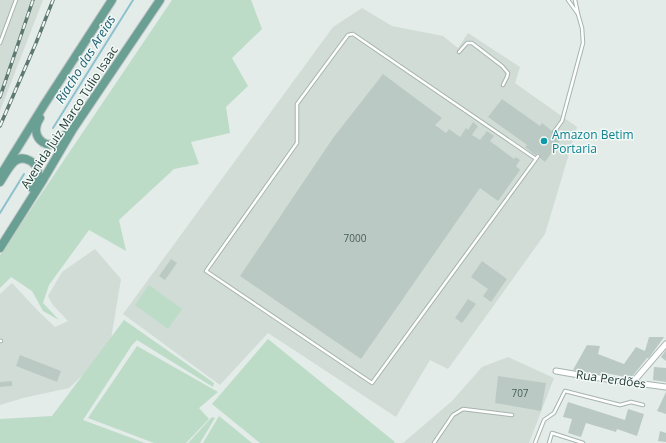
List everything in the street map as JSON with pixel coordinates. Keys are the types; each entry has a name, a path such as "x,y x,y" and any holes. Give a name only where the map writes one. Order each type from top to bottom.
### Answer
{"main road":[{"path":"0,176 112,0"},
{"name":"Avenida Juiz Marco Túlio Isaac","path":"1,246 73,129 160,0"},
{"path":"63,75 53,98 37,123 36,130 38,138 43,143 50,145 58,143 64,139 87,100 102,86"},
{"path":"0,182 15,161 22,159 30,160 36,165 38,172 37,180 16,213 1,246"}],"street":[{"path":"632,382 666,344"},
{"name":"Rua Perdões","path":"556,371 666,387"}],"lane":[{"path":"0,43 16,0"},
{"path":"568,0 578,14"},
{"path":"554,132 562,121 583,43 582,28 575,0"},
{"path":"353,34 537,158 372,383 206,271 297,143 297,104 348,35 353,34"},
{"path":"459,52 467,43 472,43 508,72 503,85"},
{"path":"535,443 544,420 554,413 565,391 620,405 631,402 643,405"},
{"path":"434,443 452,415 463,409 512,415"},
{"path":"549,443 552,433 583,443"}],"shaded area":[{"path":"0,0 43,0 0,111"},
{"path":"362,8 392,26 443,36 458,48 468,33 520,67 515,83 577,127 545,234 448,369 430,360 396,417 268,333 220,385 123,314 333,27"},
{"path":"95,249 121,279 109,351 69,388 23,398 0,405 0,294 12,283 55,327 68,321 52,304 48,296 62,272"},
{"path":"508,357 554,378 529,443 403,443 452,401 482,367"}],"green space":[{"path":"172,0 251,0 262,29 232,58 248,86 226,107 230,133 191,142 199,164 174,169 119,220 126,251 89,230 49,285 43,303 59,320 43,311 32,291 11,277 0,288 0,255"},
{"path":"149,285 182,309 168,329 135,305"},
{"path":"124,320 214,383 213,387 137,340 132,345 83,420 145,443 0,443 0,419 52,416"},
{"path":"268,339 395,442 260,443 212,404"},
{"path":"137,346 218,392 199,408 209,419 186,443 154,443 88,418"},
{"path":"219,416 252,443 203,443"},
{"path":"212,417 215,418 200,443 188,443"}],"building":[{"path":"383,74 442,118 435,125 446,133 449,129 460,137 466,128 468,130 473,122 478,126 472,135 480,140 487,131 494,136 490,141 514,159 516,157 520,160 516,166 520,170 498,201 480,188 361,359 240,276 333,138"},
{"path":"502,99 540,126 542,123 552,131 553,134 556,134 562,138 545,162 540,158 540,154 537,153 535,155 525,147 527,145 488,117"},
{"path":"171,259 177,263 165,280 159,276"},
{"path":"482,261 507,279 491,302 483,296 488,289 471,277"},
{"path":"468,299 476,304 462,323 455,318"},
{"path":"649,337 664,337 649,358 647,358 631,378 605,373 605,375 573,370 587,345 600,346 598,354 624,364 636,347 645,351"},
{"path":"666,350 666,361 661,357"},
{"path":"20,355 61,371 57,382 16,366"},
{"path":"654,367 666,368 666,382 653,380"},
{"path":"498,376 546,383 541,411 495,403"},
{"path":"12,381 12,386 0,387 0,382"},
{"path":"666,392 666,414 657,411"},
{"path":"568,402 625,420 628,409 644,414 637,436 617,429 616,432 586,423 581,437 568,433 572,419 563,417"},
{"path":"660,431 666,433 666,442 658,441"}],"waterway":[{"name":"Riacho das Areias","path":"53,128 133,0"},
{"name":"Riacho das Areias","path":"0,213 24,174"}],"railway":[{"path":"0,97 33,0"},
{"path":"0,126 53,0"}],"place":[{"name":"Amazon Betim Portaria","path":"544,141"}]}
